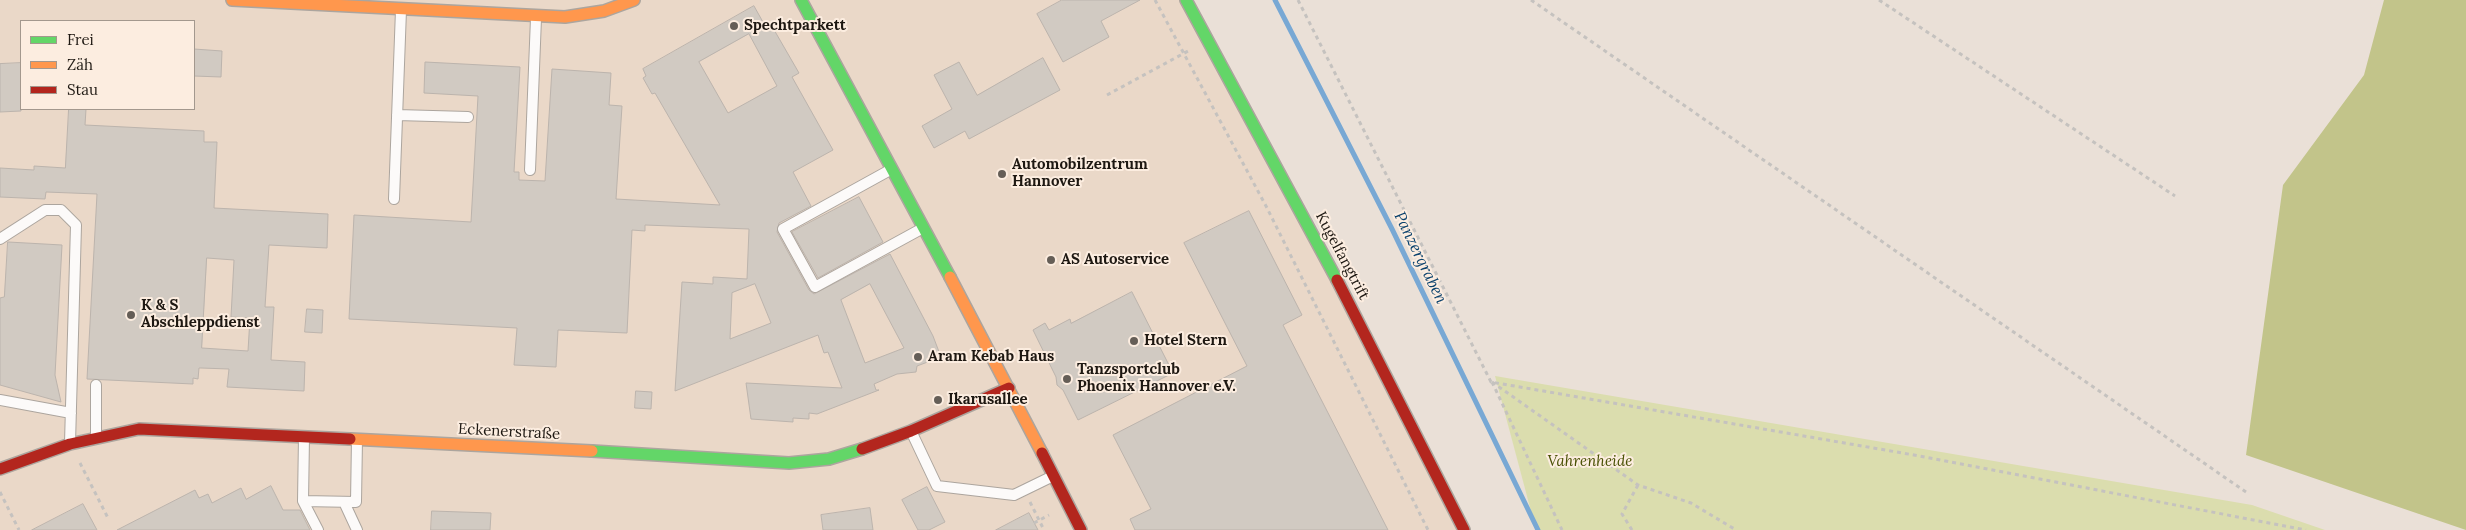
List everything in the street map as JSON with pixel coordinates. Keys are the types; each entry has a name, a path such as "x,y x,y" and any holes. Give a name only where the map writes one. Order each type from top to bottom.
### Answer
{"street":[{"path":"232,0 536,17 565,17 604,11 634,0"},
{"path":"801,0 1009,388 1081,530"},
{"name":"Kugelfangtrift","path":"1186,0 1320,246 1464,530"},
{"name":"Eckenerstraße","path":"0,469 70,444 139,429 357,438 789,463 829,459 911,430 1009,388"}],"lane":[{"path":"394,199 401,9"},
{"path":"530,170 536,17"},
{"path":"397,115 468,117"},
{"path":"891,169 783,229 815,287 923,228"},
{"path":"0,238 45,210 62,210 76,224 70,444"},
{"path":"96,385 96,438"},
{"path":"0,400 71,412"},
{"path":"911,430 938,486 1014,495 1053,475"},
{"path":"304,436 303,501 318,530"},
{"path":"303,501 356,502 357,438"},
{"path":"344,502 357,530"}],"path":[{"path":"1154,0 1266,206 1428,530"},
{"path":"1298,0 1491,382 1562,530"},
{"path":"1531,0 2246,492"},
{"path":"1879,0 2174,196"},
{"path":"1107,95 1194,48"},
{"path":"1491,382 1638,485 1691,503 1736,530"},
{"path":"1491,382 1914,455 2303,529"},
{"path":"70,444 109,520"},
{"path":"1632,530 1622,514 1638,485"},
{"path":"1024,490 1044,530"},
{"path":"0,492 19,530"},
{"path":"1034,523 1052,514"}],"shaded area":[{"path":"0,0 1186,0 1464,530 0,530"}],"green space":[{"path":"2384,0 2466,0 2466,530 2246,455 2283,185 2364,75"},
{"name":"Vahrenheide","path":"1495,376 2252,505 2325,530 1536,530"}],"building":[{"path":"1062,0 1140,0 1101,21 1109,37 1063,62 1037,14"},
{"path":"754,6 768,31 773,28 799,73 792,77 833,150 793,172 811,206 779,223 777,232 809,290 814,294 890,254 933,336 941,357 917,366 916,372 897,374 874,384 876,390 879,390 817,414 809,413 809,419 793,418 793,422 751,419 746,383 842,388 828,352 824,353 818,335 675,391 682,282 713,284 713,277 747,279 749,229 645,225 645,231 632,230 627,333 558,330 556,367 514,365 517,328 349,319 354,215 471,222 478,96 424,93 425,62 520,67 514,172 519,172 519,180 545,181 552,69 611,73 609,105 622,106 616,199 720,205 655,93 652,94 643,78 646,76 643,69","holes":["749,34 777,86 728,113 699,62","755,284 771,323 730,339 732,293","870,284 904,348 865,363 841,300"]},
{"path":"195,49 222,51 221,77 195,76"},
{"path":"1043,58 1060,90 969,139 965,131 934,148 922,126 952,109 934,75 959,62 977,95"},
{"path":"20,63 21,111 0,112 0,64"},
{"path":"69,110 86,110 85,125 204,131 204,142 217,142 214,208 328,214 327,248 269,245 265,307 274,307 271,360 305,362 304,391 227,387 229,369 199,368 198,379 193,378 193,384 87,379 97,194 46,192 45,199 0,197 0,168 34,170 34,166 65,168","holes":["207,258 234,260 231,317 250,318 248,351 202,348"]},
{"path":"859,197 883,242 818,278 792,232"},
{"path":"1249,211 1302,315 1283,325 1388,530 1135,530 1130,519 1151,509 1113,435 1247,366 1184,243"},
{"path":"8,242 62,245 55,375 61,402 0,385 0,298 4,297"},
{"path":"1132,292 1173,373 1078,420 1063,390 1057,385 1056,377 1033,330 1045,323 1049,330 1070,319 1071,323"},
{"path":"307,309 323,310 322,333 305,332"},
{"path":"636,391 652,392 651,409 635,408"},
{"path":"271,486 283,510 300,510 310,530 117,530 195,490 199,498 208,494 212,503 241,488 246,499"},
{"path":"927,487 945,522 929,530 918,530 902,500"},
{"path":"83,504 97,530 32,530"},
{"path":"870,508 873,530 823,530 821,515"},
{"path":"432,511 491,513 490,530 431,530"},
{"path":"1029,513 1038,530 996,530"}],"waterway":[{"name":"Panzergraben","path":"1275,0 1392,229 1538,530"}],"traffic: fast":[{"path":"801,0 950,277"},
{"path":"1186,0 1337,280"},
{"path":"592,451 789,463 829,459 862,449"}],"traffic: slow":[{"path":"232,0 565,17 604,11 634,0"},
{"path":"950,277 1042,453"},
{"path":"350,439 592,451"}],"traffic: jam":[{"path":"1337,280 1464,530"},
{"path":"862,449 911,431 1009,388"},
{"path":"0,469 70,444 139,429 350,439"},
{"path":"1042,453 1081,530"}],"place":[{"name":"Spechtparkett","path":"734,26"},
{"name":"Automobilzentrum Hannover","path":"1002,174"},
{"name":"AS Autoservice","path":"1051,260"},
{"name":"K & S Abschleppdienst","path":"131,315"},
{"name":"Hotel Stern","path":"1134,341"},
{"name":"Aram Kebab Haus","path":"918,357"},
{"name":"Tanzsportclub Phoenix Hannover e.V.","path":"1067,379"},
{"name":"Ikarusallee","path":"938,400"}]}
